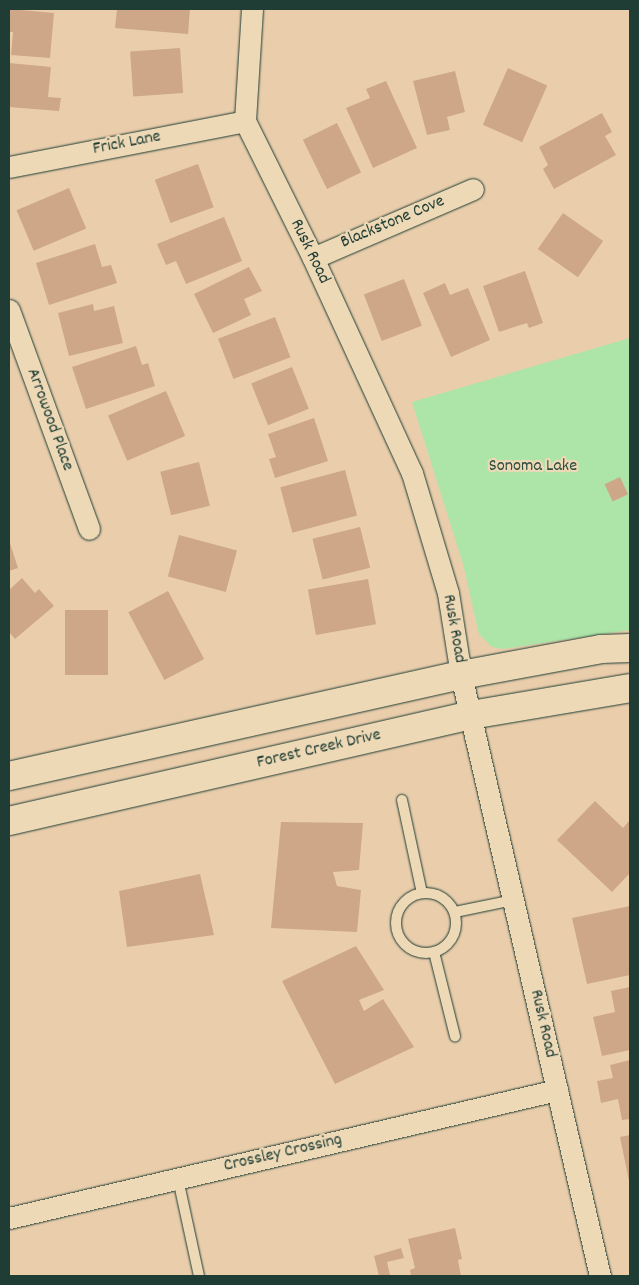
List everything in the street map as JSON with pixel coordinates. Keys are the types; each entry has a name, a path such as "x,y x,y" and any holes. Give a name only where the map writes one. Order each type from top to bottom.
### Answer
{"street":[{"name":"Rusk Road","path":"252,9 245,121 313,258 412,474 448,593 461,675 600,1276"},
{"name":"Frick Lane","path":"9,167 245,121"},
{"name":"Blackstone Cove","path":"313,258 473,189"},
{"name":"Arrowood Place","path":"9,310 89,530"},
{"path":"9,776 461,675 601,649 630,648"},
{"name":"Forest Creek Drive","path":"9,821 471,715 630,688"},
{"name":"Crossley Crossing","path":"9,1218 557,1090"}],"lane":[{"path":"402,800 422,893"},
{"path":"422,893 441,896 454,912 455,932 443,948 434,952 424,953 406,946 396,929 398,910 412,896 422,893"},
{"path":"454,912 514,900"},
{"path":"434,952 455,1036"},
{"path":"178,1179 199,1276"}],"green space":[{"name":"Sonoma Lake","path":"630,338 630,630 503,649 492,647 479,634 463,564 412,402"}],"building":[{"path":"9,9 54,13 50,58 11,55 13,32 9,32"},
{"path":"117,9 190,9 188,34 115,28"},
{"path":"180,48 183,93 133,96 130,51"},
{"path":"9,63 51,67 48,97 61,98 59,111 9,107"},
{"path":"508,68 547,85 522,142 483,125"},
{"path":"455,71 465,112 447,117 450,130 427,135 413,81"},
{"path":"386,81 417,148 373,168 346,108 370,98 366,89"},
{"path":"602,113 612,132 605,136 616,155 554,189 543,169 548,165 539,147"},
{"path":"337,123 361,172 327,189 303,140"},
{"path":"198,164 214,207 171,223 155,180"},
{"path":"69,188 86,229 34,251 17,210"},
{"path":"563,213 603,241 578,277 538,249"},
{"path":"224,217 242,261 186,284 176,261 166,265 157,244"},
{"path":"95,244 102,267 111,265 117,283 49,305 36,263"},
{"path":"249,267 262,291 244,299 251,315 213,333 194,294"},
{"path":"525,271 543,323 529,328 527,323 499,332 483,286"},
{"path":"404,279 422,326 382,341 364,294"},
{"path":"445,283 450,295 468,288 490,340 451,357 423,293"},
{"path":"93,304 94,311 114,306 123,343 69,356 58,313"},
{"path":"275,317 290,357 233,379 218,339"},
{"path":"136,346 142,365 148,363 155,386 86,409 72,367"},
{"path":"292,367 309,409 268,425 251,383"},
{"path":"166,391 185,436 127,461 108,416"},
{"path":"314,418 328,461 275,478 269,459 276,457 268,434"},
{"path":"199,462 210,506 171,515 160,472"},
{"path":"345,470 357,515 292,533 280,487"},
{"path":"620,477 628,494 613,501 605,484"},
{"path":"360,527 370,568 323,580 312,539"},
{"path":"179,535 237,551 226,592 168,577"},
{"path":"9,540 18,568 9,571"},
{"path":"22,578 35,593 39,589 54,606 15,639 9,632 9,590"},
{"path":"368,579 376,624 316,635 308,590"},
{"path":"168,591 204,659 164,680 128,612"},
{"path":"65,610 108,610 108,675 65,675"},
{"path":"595,801 623,828 630,820 630,873 612,892 557,840"},
{"path":"281,822 363,823 359,870 333,872 337,886 361,890 357,932 271,928"},
{"path":"200,874 214,935 127,947 119,891"},
{"path":"630,906 630,975 587,984 572,918"},
{"path":"356,946 384,990 359,1000 364,1011 383,999 414,1047 335,1084 282,981"},
{"path":"630,987 630,1050 602,1056 593,1017 615,1012 611,991"},
{"path":"630,1060 630,1119 622,1120 618,1099 601,1103 597,1081 613,1078 610,1065"},
{"path":"630,1135 630,1180 629,1181 620,1137"},
{"path":"455,1228 462,1259 458,1260 461,1276 411,1276 410,1270 415,1268 408,1239"},
{"path":"401,1248 404,1258 387,1262 390,1275 379,1276 374,1256"}]}
